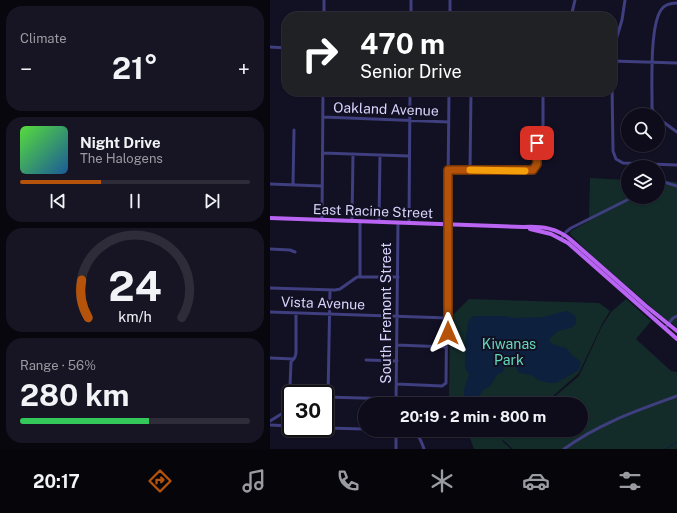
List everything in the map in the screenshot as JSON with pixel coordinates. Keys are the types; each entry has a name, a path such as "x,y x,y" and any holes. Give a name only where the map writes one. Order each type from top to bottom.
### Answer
{"main road":[{"name":"East Racine Street","path":"270,218 543,227 564,234 677,331"},
{"name":"East Racine Street","path":"523,227 544,232 561,239 677,339"}],"street":[{"path":"324,0 324,12"},
{"path":"411,0 411,12"},
{"path":"450,0 450,12"},
{"path":"572,12 575,0"},
{"path":"617,36 622,20 625,0"},
{"path":"652,108 654,38 659,13 662,8 669,4 677,3"},
{"path":"270,47 282,48"},
{"path":"617,61 677,63"},
{"path":"322,220 323,96"},
{"path":"409,223 410,96"},
{"path":"397,384 442,386 446,383 448,318 449,96"},
{"path":"470,170 471,96"},
{"path":"448,170 531,171 535,169 537,164 537,140 543,125 543,96"},
{"path":"612,96 614,156 621,162"},
{"name":"Oakland Avenue","path":"323,117 449,122"},
{"path":"665,123 677,132"},
{"path":"293,185 294,130"},
{"path":"323,153 409,156"},
{"path":"352,221 353,154"},
{"path":"379,222 380,155"},
{"path":"665,165 677,165"},
{"path":"665,183 677,186"},
{"path":"270,184 322,186"},
{"path":"561,239 571,228 621,203"},
{"path":"360,221 360,277"},
{"name":"South Fremont Street","path":"396,397 398,223"},
{"path":"270,249 290,250 295,252"},
{"path":"270,288 330,290 340,289 352,279 360,277 398,277"},
{"path":"327,385 330,290"},
{"name":"Vista Avenue","path":"270,312 448,318"},
{"path":"291,385 291,362 296,353 296,312"},
{"path":"665,328 673,318 677,316"},
{"path":"397,345 447,347"},
{"path":"270,358 294,358"},
{"path":"366,360 397,361"},
{"path":"564,449 603,424 677,396"},
{"path":"334,397 358,398"},
{"path":"270,421 282,414"},
{"path":"270,426 282,426"},
{"path":"334,428 358,429"},
{"path":"396,437 396,449"},
{"path":"419,437 424,449"}],"green space":[{"path":"590,178 621,180 621,204 665,204 665,181 677,182 677,327 664,318 593,257 570,234 571,231 589,221"},
{"name":"Kiwanas Park","path":"469,299 599,303 610,311 602,324 579,373 552,397 449,397 450,318"},
{"path":"626,299 651,321 636,339 671,371 677,372 677,449 513,449 503,440 507,437 588,437 588,397 554,397 579,376 602,326 611,312"},
{"path":"470,437 506,437 502,441 511,449 474,449"}],"water":[{"path":"567,311 573,314 576,318 576,324 571,328 558,331 550,338 549,341 552,344 566,348 581,362 579,370 556,383 549,383 538,380 532,375 519,373 515,366 506,363 503,372 498,374 490,386 483,390 478,397 464,397 465,385 469,374 465,368 465,343 468,322 471,318 474,316 506,316 513,318 544,317"}],"waterway":[{"path":"665,449 677,442"}],"slow traffic":[{"path":"470,170 525,171"}],"route":[{"path":"448,333 448,170 531,171 536,168 537,164 537,143"}]}
